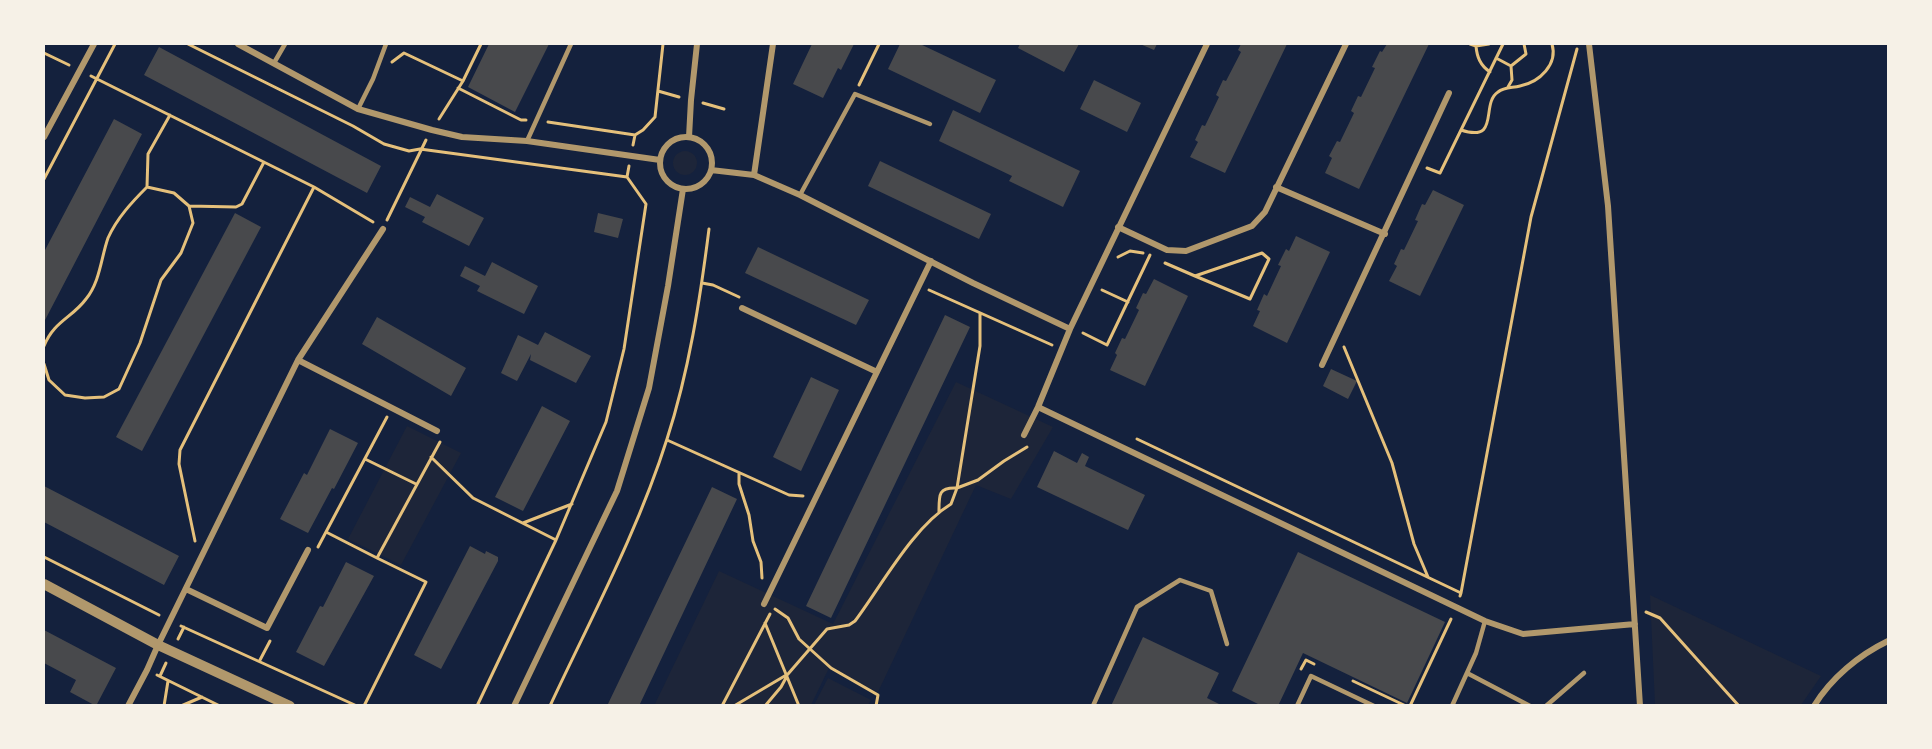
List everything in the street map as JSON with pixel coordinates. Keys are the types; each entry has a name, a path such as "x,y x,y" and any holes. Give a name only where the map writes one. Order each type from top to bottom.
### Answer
{"street":[{"path":"44,137 94,44"},
{"path":"238,44 358,109 432,130 462,137 527,141 660,160"},
{"path":"689,137 697,44"},
{"path":"754,175 773,44"},
{"path":"1024,435 1070,329 1207,44"},
{"path":"1118,227 1167,250 1186,251 1252,226 1264,212 1346,44"},
{"path":"1589,44 1608,206 1640,705"},
{"path":"1322,364 1385,234 1449,93"},
{"path":"689,137 705,145 710,153 711,170 703,182 690,189 683,189 668,183 663,176 660,160 662,152 673,140 689,137"},
{"path":"711,170 754,175 800,195 1070,329"},
{"path":"1276,186 1385,234"},
{"path":"514,705 617,491 649,388 683,189"},
{"path":"128,705 298,360 383,229"},
{"path":"764,604 931,261"},
{"path":"742,308 877,372"},
{"path":"298,360 437,431"},
{"path":"1038,406 1485,621 1523,633 1635,624"},
{"path":"186,589 267,628 308,550"},
{"path":"44,584 158,645 290,705"},
{"path":"1814,705 1826,687 1870,650 1888,640"}],"lane":[{"path":"274,63 285,44"},
{"path":"358,109 373,79 386,44"},
{"path":"527,141 571,44"},
{"path":"800,195 855,94 930,124"},
{"path":"1093,705 1137,606 1180,580 1211,591 1227,644"},
{"path":"1452,705 1476,653 1485,621"},
{"path":"1467,673 1530,705"},
{"path":"1546,705 1584,673"},
{"path":"1297,705 1311,676 1374,705"}],"path":[{"path":"44,179 115,44"},
{"path":"44,53 314,187 383,229 420,149 463,81 481,44"},
{"path":"477,705 556,540 606,422 624,349 646,204 627,177 635,135 644,130 655,117 663,44"},
{"path":"855,94 879,44"},
{"path":"1470,44 1476,46 1488,44"},
{"path":"1417,164 1440,173 1503,44"},
{"path":"1511,66 1526,54 1524,44"},
{"path":"1461,130 1473,134 1478,133 1487,125 1492,97 1498,91 1521,86 1543,74 1552,64 1554,51 1552,44"},
{"path":"1476,46 1481,64 1490,72"},
{"path":"1410,705 1461,593 1531,217 1577,49"},
{"path":"373,79 404,53 463,81"},
{"path":"1496,58 1511,66"},
{"path":"1508,87 1512,80 1511,66"},
{"path":"44,346 49,333 88,297 95,283 109,237 126,208 147,187 148,154 170,115"},
{"path":"189,206 237,207 242,204 264,162"},
{"path":"44,364 49,380 65,395 85,398 104,397 118,389 140,343 161,280 181,253 192,223 189,206 174,193 147,187"},
{"path":"200,561 179,464 180,450 314,187"},
{"path":"550,705 627,543 667,440 687,368 709,229"},
{"path":"1114,266 1118,257 1130,251 1150,255 1195,276 1250,299 1269,259 1262,253 1195,276"},
{"path":"1083,333 1107,345 1150,255"},
{"path":"1106,282 1102,290 1128,302"},
{"path":"702,283 713,285 743,299 742,308"},
{"path":"928,289 1062,349"},
{"path":"765,705 827,629 849,625 855,621 897,559 939,512 951,504 957,488 980,346 980,313"},
{"path":"1338,332 1392,463 1414,544 1429,578"},
{"path":"316,551 392,406"},
{"path":"377,558 444,434 437,431"},
{"path":"939,512 941,491 947,487 957,488 978,480 1029,446 1032,440 1024,435"},
{"path":"1134,437 1461,593"},
{"path":"667,440 789,495 799,495 815,500"},
{"path":"431,457 473,498 556,540"},
{"path":"365,459 416,484"},
{"path":"739,472 739,484 749,515 749,527 761,562 764,604"},
{"path":"523,523 572,504"},
{"path":"326,532 426,582 364,705"},
{"path":"44,557 170,621 357,705"},
{"path":"722,705 773,608 788,618 799,639 809,650 831,668 878,695 876,705"},
{"path":"1634,608 1660,618 1739,705"},
{"path":"765,623 799,705"},
{"path":"260,660 270,640"},
{"path":"147,670 220,705"},
{"path":"734,705 788,674"},
{"path":"164,705 168,680"},
{"path":"181,705 202,697"}],"shaded area":[{"path":"685,151 694,154 697,163 694,172 685,175 676,172 673,163 676,154"},
{"path":"956,382 1053,427 1011,499 976,485 878,692 829,668 811,705 654,706 719,571 833,624"},
{"path":"407,426 461,453 401,565 348,539"},
{"path":"1650,595 1821,676 1801,705 1655,705"},
{"path":"828,678 871,700 868,705 814,705"}],"building":[{"path":"489,44 549,44 515,112 468,87"},
{"path":"812,44 854,44 841,70 838,68 823,98 793,84"},
{"path":"900,44 920,44 996,80 980,113 888,69"},
{"path":"1020,44 1079,44 1064,72 1018,48"},
{"path":"1140,44 1157,44 1154,50"},
{"path":"1241,44 1287,44 1225,173 1190,157 1198,142 1195,140 1202,125 1205,126 1219,97 1216,95 1223,80 1226,81 1241,52 1238,50"},
{"path":"1387,44 1429,44 1359,189 1325,173 1332,158 1329,156 1337,141 1340,142 1354,113 1351,111 1358,96 1361,97 1375,68 1372,67 1380,51 1382,52"},
{"path":"159,47 381,166 367,193 144,75"},
{"path":"1094,80 1141,103 1127,132 1080,109"},
{"path":"953,110 1080,171 1063,207 1009,181 1012,176 939,141"},
{"path":"114,119 142,134 44,322 44,252"},
{"path":"880,161 991,214 979,239 868,186"},
{"path":"1433,190 1464,205 1420,296 1389,281 1397,266 1394,264 1401,249 1404,250 1418,221 1415,220 1422,204 1425,205"},
{"path":"437,194 484,218 469,246 422,222 425,217 405,207 410,197 430,207"},
{"path":"235,213 261,227 142,451 116,437"},
{"path":"598,213 623,219 618,238 594,232"},
{"path":"1296,236 1330,252 1287,343 1253,326 1264,294 1267,296 1281,266 1278,265 1286,249 1289,251"},
{"path":"758,247 869,300 856,325 745,273"},
{"path":"492,262 538,286 524,314 477,291 480,286 460,276 465,266 485,276"},
{"path":"1154,279 1188,296 1145,386 1110,370 1122,338 1125,339 1139,310 1136,308 1143,293 1146,294"},
{"path":"945,315 970,327 831,618 806,606"},
{"path":"377,317 466,368 451,396 362,344"},
{"path":"545,332 591,356 576,383 530,360 531,354 517,381 501,373 518,335 538,345"},
{"path":"1331,369 1357,381 1348,399 1323,386"},
{"path":"811,377 839,390 801,471 773,457"},
{"path":"542,406 570,421 523,511 495,497"},
{"path":"330,429 358,443 308,533 280,519 304,473 307,475"},
{"path":"1054,451 1077,463 1082,453 1089,457 1085,466 1145,495 1128,530 1037,487"},
{"path":"44,486 179,556 164,585 44,522"},
{"path":"712,487 737,499 639,706 607,706"},
{"path":"470,546 485,554 486,551 498,557 498,561 441,669 414,655"},
{"path":"1298,552 1445,622 1407,703 1303,653 1278,706 1262,706 1232,691"},
{"path":"346,562 374,576 324,666 296,652"},
{"path":"44,630 116,668 96,706 70,692 76,680 44,663"},
{"path":"1143,637 1219,673 1207,698 1223,706 1111,706"}]}
